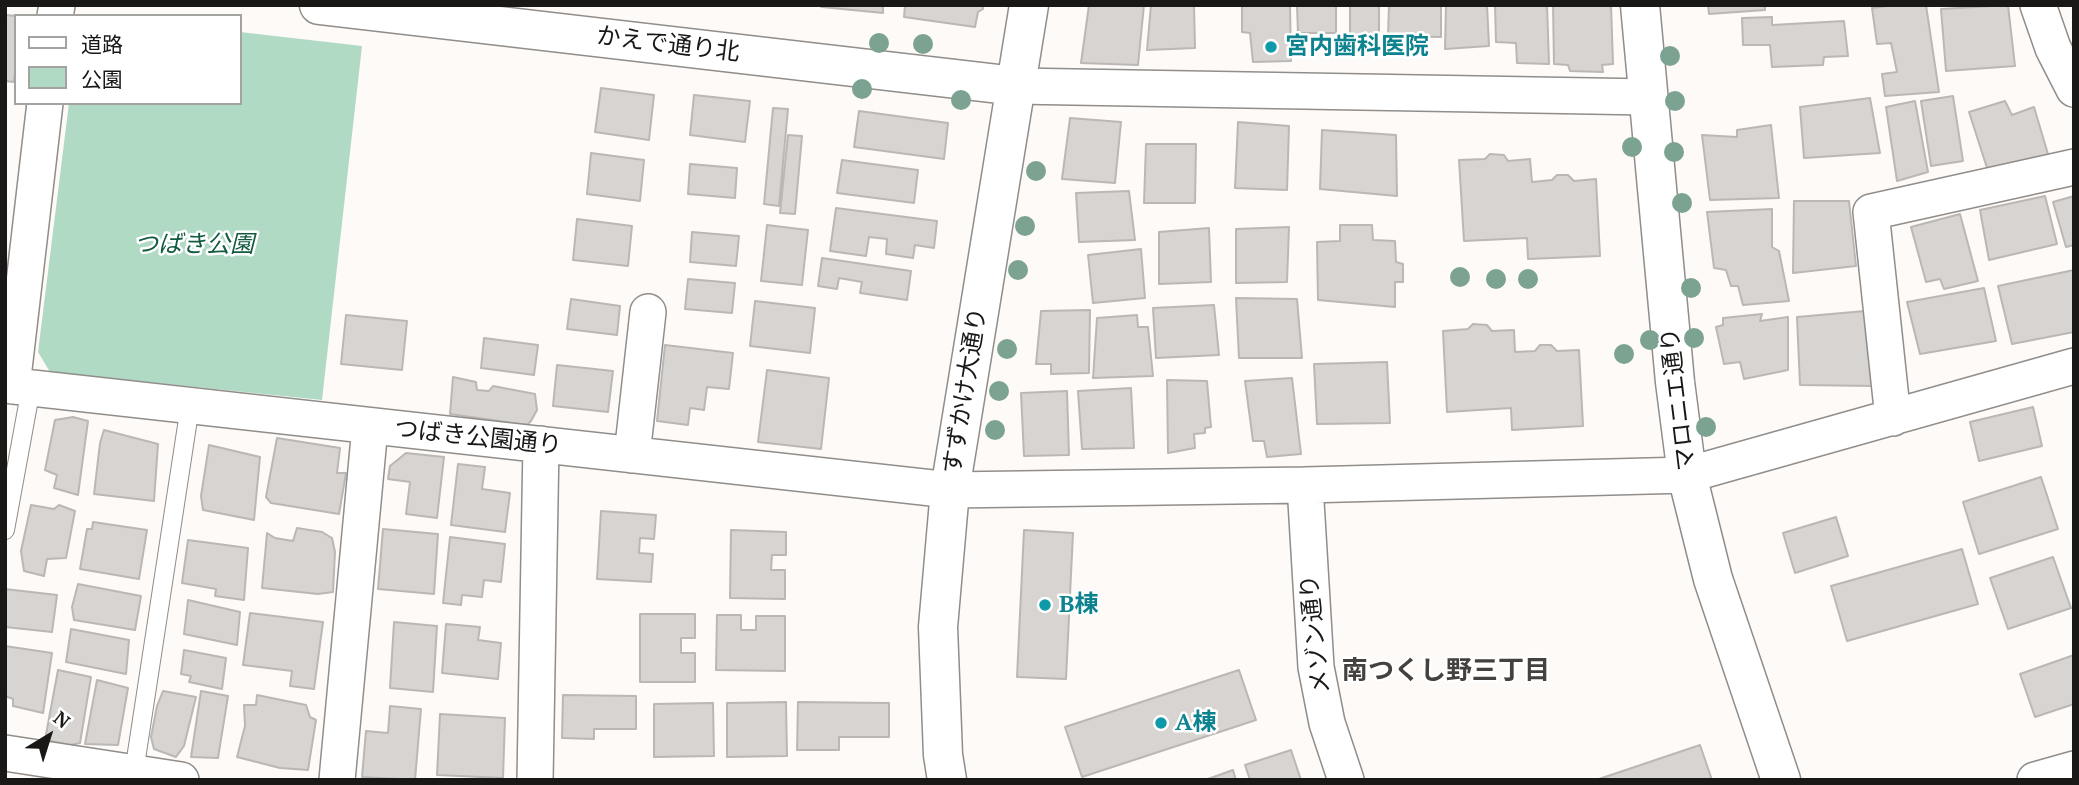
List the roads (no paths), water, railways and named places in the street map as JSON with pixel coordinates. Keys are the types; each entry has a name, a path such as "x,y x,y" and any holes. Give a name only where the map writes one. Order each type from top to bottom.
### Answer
{"street":[{"name":"かえで通り北","path":"319,5 1016,86"},
{"name":"すずかけ大通り","path":"947,780 943,755 938,627 950,490 1029,5"},
{"name":"マロニエ通り","path":"1640,5 1675,382 1687,475 1713,579 1781,780"},
{"path":"2038,5 2053,48 2074,89"},
{"path":"1016,86 1648,97"},
{"path":"16,386 16,252 45,105"},
{"path":"1894,418 1871,212 2074,167"},
{"path":"632,455 648,312"},
{"name":"つばき公園通り","path":"16,386 950,490 1305,485 1687,475 2074,366"},
{"path":"337,780 370,427"},
{"path":"535,780 541,444"},
{"name":"メゾン通り","path":"1305,485 1316,667 1327,723 1346,780"},
{"path":"8,762 134,772 181,780"},
{"path":"2035,780 2074,769"}],"lane":[{"path":"5,530 16,386"},
{"path":"134,772 190,406"}],"place":[{"name":"宮内歯科医院","path":"1271,47"},
{"name":"B棟","path":"1045,605"},
{"name":"A棟","path":"1161,723"}],"district":[{"name":"南つくし野三丁目","path":"1446,672"}],"park label":[{"name":"つばき公園","path":"194,245"}]}
